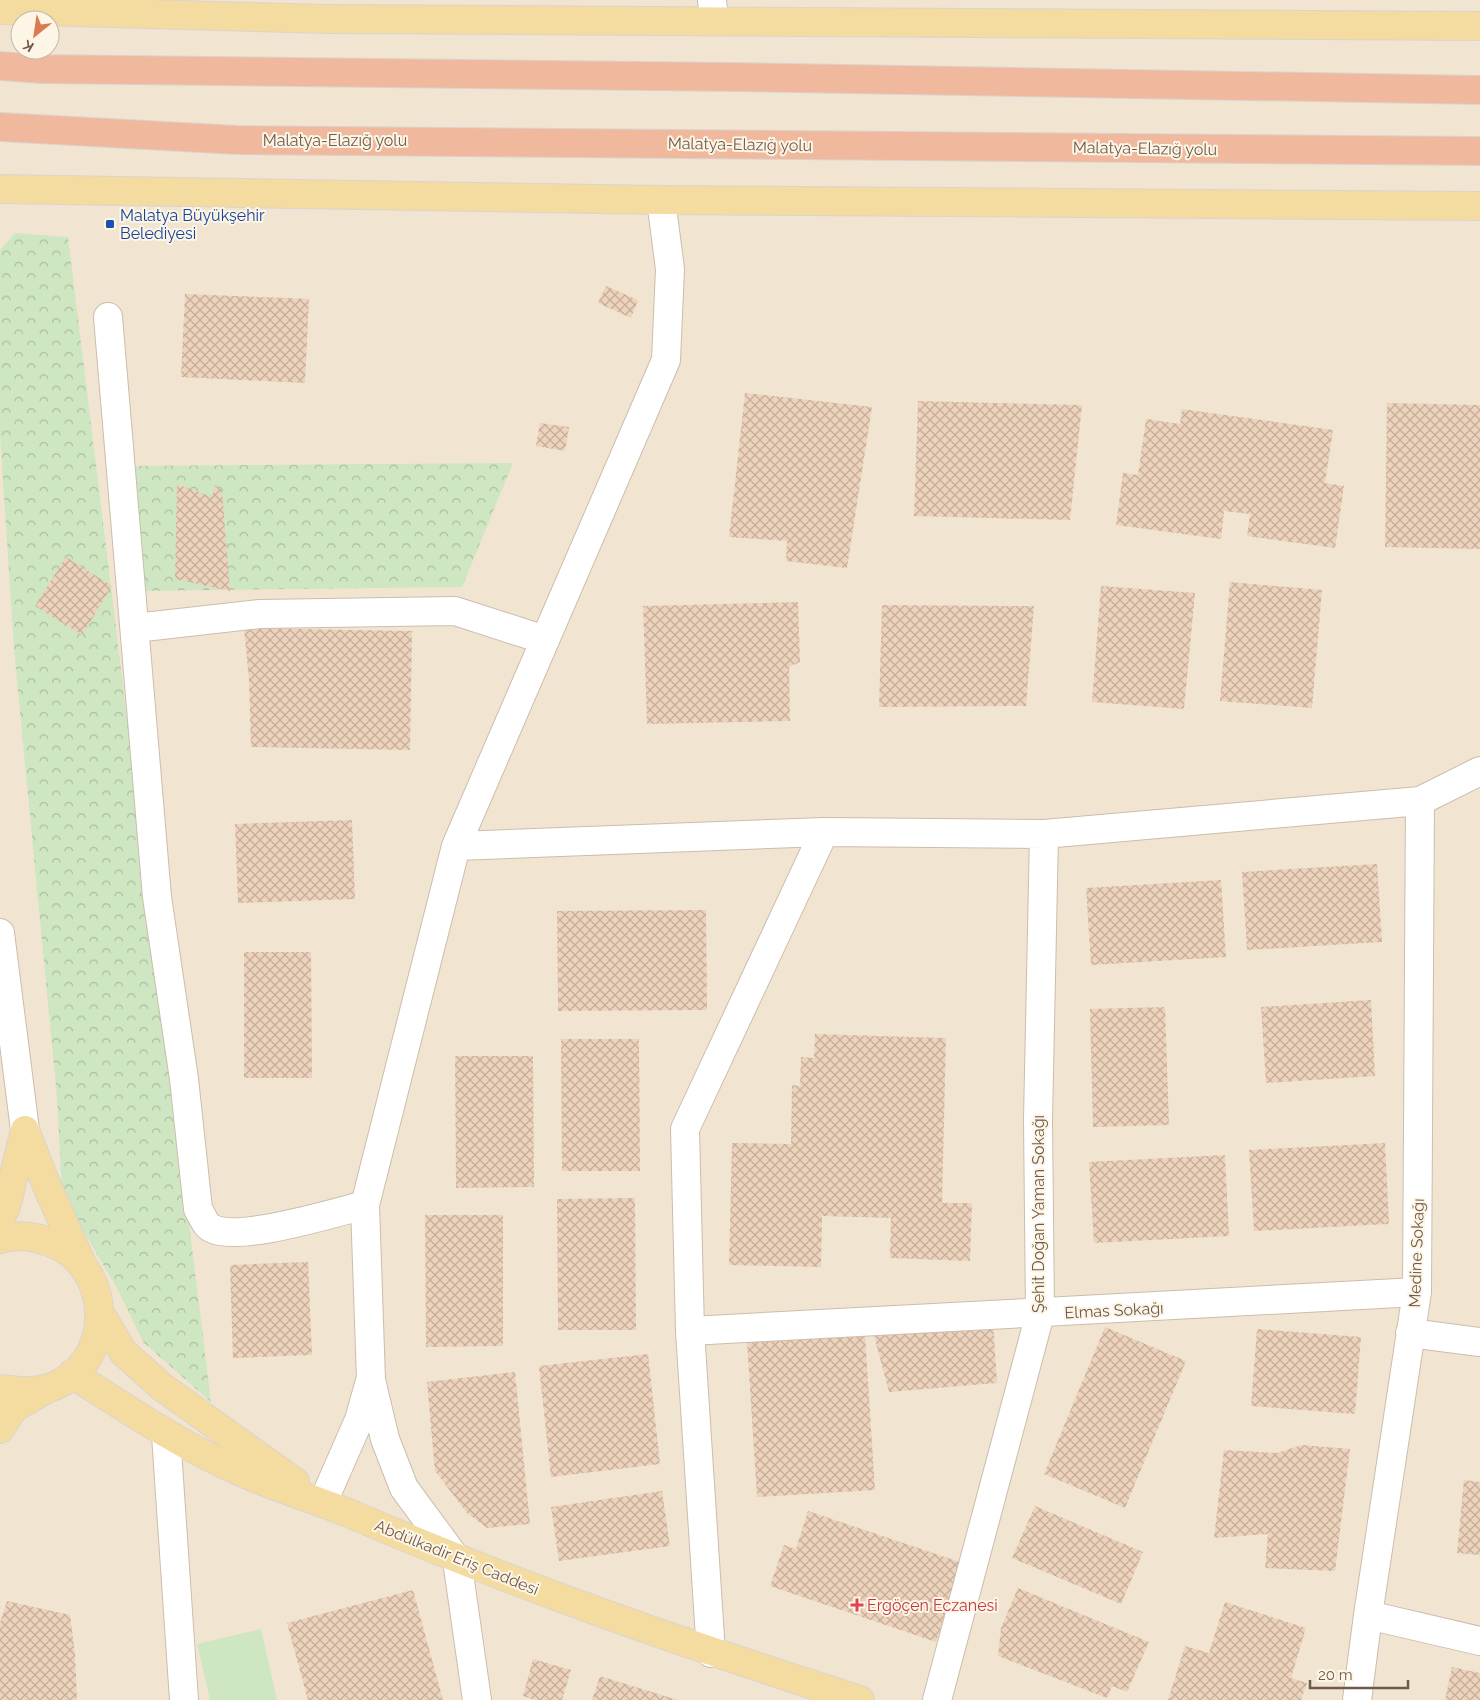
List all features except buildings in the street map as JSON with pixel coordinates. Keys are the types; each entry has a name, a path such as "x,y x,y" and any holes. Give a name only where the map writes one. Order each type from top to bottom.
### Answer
{"highway":[{"path":"0,66 42,69 752,77 1480,90"},
{"name":"Malatya-Elazığ yolu","path":"0,127 237,140 1480,151"}],"main road":[{"path":"0,10 327,19 713,10 1480,26"},
{"path":"0,60 42,69"},
{"path":"0,189 661,200 1480,206"},
{"path":"0,1218 6,1207 25,1130"},
{"path":"0,1428 14,1408 61,1381 88,1356 98,1337 100,1313 95,1287 82,1264 46,1184 25,1130"},
{"path":"0,1239 11,1236 37,1237 62,1247 82,1264"},
{"path":"100,1313 123,1352 162,1386 322,1502"},
{"path":"0,1389 24,1392 61,1381"},
{"name":"Abdülkadir Eriş Caddesi","path":"61,1381 240,1472 322,1502 457,1560 711,1653 860,1700"}],"street":[{"path":"477,1700 457,1560 404,1488 385,1440 371,1380 365,1205 456,846 666,360 670,269 661,200"},
{"path":"108,317 157,897 184,1079 198,1209 209,1227 225,1234 257,1231 365,1205"},
{"path":"135,628 260,614 455,612 545,640"},
{"path":"456,846 824,832 1044,834 1420,801 1480,771"},
{"name":"Medine Sokağı","path":"1357,1700 1417,1292 1420,801"},
{"path":"711,1653 690,1331 685,1129 824,832"},
{"name":"Şehit Doğan Yaman Sokağı","path":"937,1700 1040,1314 1038,1120 1044,834"},
{"path":"0,933 25,1130"},
{"name":"Elmas Sokağı","path":"690,1331 1040,1314 1417,1292"},
{"path":"1410,1333 1480,1342"},
{"path":"322,1502 359,1420 371,1380"},
{"path":"166,1435 184,1700"},
{"path":"1368,1615 1480,1641"}],"shaded area":[{"path":"0,0 1480,0 1480,1700 0,1700"}],"green space":[{"path":"15,233 68,237 211,1402 143,1342 118,1290 62,1194 57,1097 14,649 0,434 0,250"},
{"path":"513,463 462,587 137,591 128,466"},
{"path":"261,1629 277,1700 210,1700 197,1644"}],"place":[{"name":"Malatya Büyükşehir Belediyesi","path":"110,224"},
{"name":"Ergöçen Eczanesi","path":"857,1605"}]}
